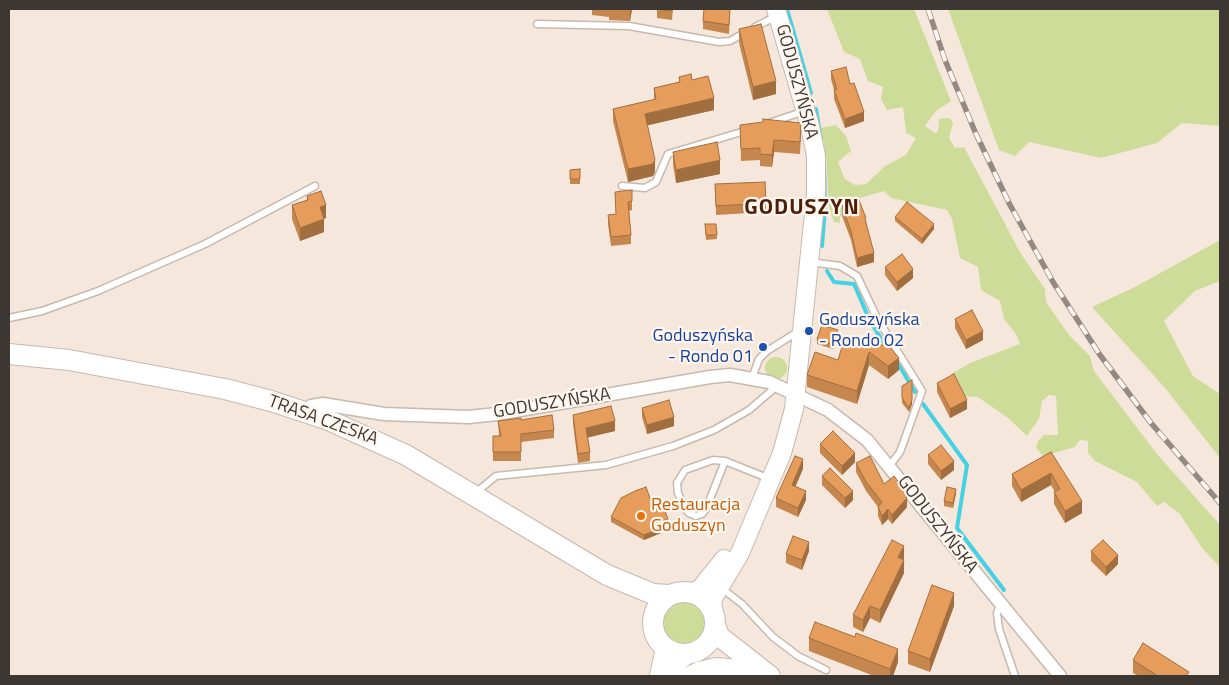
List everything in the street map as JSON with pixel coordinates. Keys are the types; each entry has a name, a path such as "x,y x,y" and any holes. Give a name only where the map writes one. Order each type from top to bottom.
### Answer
{"main road":[{"name":"TRASA CZESKA","path":"9,354 68,360 197,384 306,411 355,430 399,452 607,575 653,594 669,595"},
{"name":"TRASA CZESKA","path":"607,575 645,606 653,619"},
{"path":"680,592 691,593 701,597 714,617 719,636 766,674 713,651 672,652 665,648 655,636 653,619 658,606 669,595 680,592"},
{"path":"693,652 711,640 714,617"}],"street":[{"name":"GODUSZYŃSKA","path":"714,617 713,598 740,553 748,530 771,480 788,438 796,395 816,175 814,141 777,12"},
{"name":"GODUSZYŃSKA","path":"306,411 311,406 323,404 384,414 468,417 497,414 710,377 730,375 752,378 778,386 842,419 867,440 1060,676"},
{"name":"GODUSZYŃSKA","path":"691,593 700,589 748,530"},
{"path":"659,676 665,648"},
{"path":"672,676 679,661 693,652"},
{"path":"689,676 699,671 716,667 766,674"}],"lane":[{"path":"538,24 629,26 719,42 730,41 777,12"},
{"path":"622,186 645,188 656,182 668,154 806,111"},
{"path":"9,318 42,311 125,279 205,244 315,186"},
{"path":"809,262 840,266 856,276 877,318 922,391 900,452 890,466"},
{"path":"752,378 759,359 767,351 802,328"},
{"path":"479,490 496,476 606,465 673,446 714,430 749,410 778,386"},
{"path":"725,461 706,509 702,514 696,516 689,513 678,493 677,483 680,475 685,470 713,460 725,461 771,480"},
{"path":"719,586 742,604 772,637 798,656 826,670"},
{"path":"1000,605 997,614 999,629 1015,676"}],"green space":[{"path":"827,9 914,9 951,101 936,111 925,126 935,133 938,131 939,119 950,118 953,123 949,138 955,148 964,147 1021,254 1045,289 1046,302 1069,335 1090,356 1094,371 1157,454 1220,525 1220,567 1202,548 1180,514 1164,502 1157,506 1137,482 1095,461 1088,453 1088,441 1080,440 1075,447 1043,456 1036,448 1038,441 1044,435 1058,435 1056,396 1049,395 1042,401 1039,419 1027,436 1008,418 978,397 962,396 951,374 970,363 1020,344 1016,334 1004,319 1000,301 981,290 978,267 960,258 952,219 947,210 891,198 884,191 845,202 845,211 840,217 840,223 834,222 829,208 826,155 821,128 836,125 846,136 851,151 838,162 845,179 855,185 866,184 885,166 906,155 916,138 906,133 903,107 887,110 881,99 883,87 868,81 860,59 844,52"},
{"path":"948,9 1220,9 1220,126 1182,123 1157,143 1101,158 1029,142 1015,156 999,150"},
{"path":"1220,240 1220,281 1195,291 1164,321 1193,376 1220,394 1220,458 1165,388 1092,307 1135,287"},
{"path":"772,357 780,357 787,364 787,372 780,379 772,379 765,372 765,364"},
{"path":"683,599 692,601 700,606 705,614 707,623 705,632 700,640 692,645 683,647 674,645 666,640 661,632 659,623 661,614 666,606 674,601"}],"building":[{"path":"704,9 730,9 729,25 703,21"},
{"path":"761,24 776,81 753,87 739,29"},
{"path":"846,67 850,84 854,83 864,112 845,119 834,90 837,89 831,71"},
{"path":"691,74 692,80 708,76 714,98 645,114 655,160 653,164 628,169 613,109 656,99 654,88 680,82 679,77"},
{"path":"763,119 801,123 800,142 774,140 772,155 760,154 760,148 741,149 740,125 763,122"},
{"path":"717,142 720,160 676,170 673,152"},
{"path":"580,169 580,179 570,179 570,170"},
{"path":"765,182 766,203 716,206 715,184"},
{"path":"632,190 632,201 628,202 631,235 611,237 608,215 616,214 615,192"},
{"path":"321,191 326,205 320,207 324,219 300,228 292,205 308,200 307,196"},
{"path":"859,200 866,218 874,253 857,258 851,231 842,206"},
{"path":"907,202 934,224 922,239 895,217"},
{"path":"705,224 716,224 717,235 706,235"},
{"path":"902,254 913,269 897,282 885,267"},
{"path":"972,310 983,331 966,340 955,319"},
{"path":"822,325 838,330 833,345 817,339"},
{"path":"844,340 889,346 899,358 888,366 869,352 857,391 807,375 815,352 838,360"},
{"path":"954,374 967,400 950,409 937,383"},
{"path":"912,380 912,400 909,408 902,398 902,386"},
{"path":"669,400 674,417 647,425 642,408"},
{"path":"611,406 615,421 586,428 590,452 578,454 573,415"},
{"path":"552,415 554,430 521,434 521,452 493,452 493,436 501,436 498,421 521,418 521,420"},
{"path":"833,431 855,453 842,466 820,444"},
{"path":"941,445 954,461 941,471 928,455"},
{"path":"1051,452 1082,501 1065,511 1054,492 1060,489 1051,473 1021,490 1012,474"},
{"path":"795,456 803,459 792,485 806,491 798,508 776,498"},
{"path":"870,456 884,484 894,476 907,493 905,495 907,498 892,515 888,509 882,516 878,507 882,502 866,482 856,463"},
{"path":"830,468 853,491 845,498 822,476"},
{"name":"Restauracja Goduszyn","path":"646,487 651,501 660,498 668,519 659,522 661,528 644,535 611,517 621,498"},
{"path":"947,487 956,489 953,503 944,501"},
{"path":"793,536 809,542 802,560 786,554"},
{"path":"892,540 904,546 898,557 904,560 880,610 870,606 863,620 853,615"},
{"path":"1103,540 1118,555 1106,567 1091,551"},
{"path":"932,585 954,593 930,659 908,651"},
{"path":"815,622 855,637 856,633 898,649 890,669 809,638"},
{"path":"1143,643 1189,672 1186,676 1158,676 1133,660"}],"waterway":[{"path":"787,9 811,93"},
{"path":"816,109 821,139"},
{"path":"822,246 825,208 824,161"},
{"path":"827,271 834,282 854,284 870,321 887,348"},
{"path":"897,362 915,392"},
{"path":"923,404 967,465 957,528 1004,590"}],"railway":[{"path":"928,9 945,60 976,134 1010,205 1053,282 1100,355 1151,423 1220,503"}],"place":[{"name":"Goduszyńska - Rondo 02","path":"809,331"},
{"name":"Goduszyńska - Rondo 01","path":"763,347"},
{"name":"Restauracja Goduszyn","path":"641,516"}],"district":[{"name":"GODUSZYN","path":"802,209"}]}
